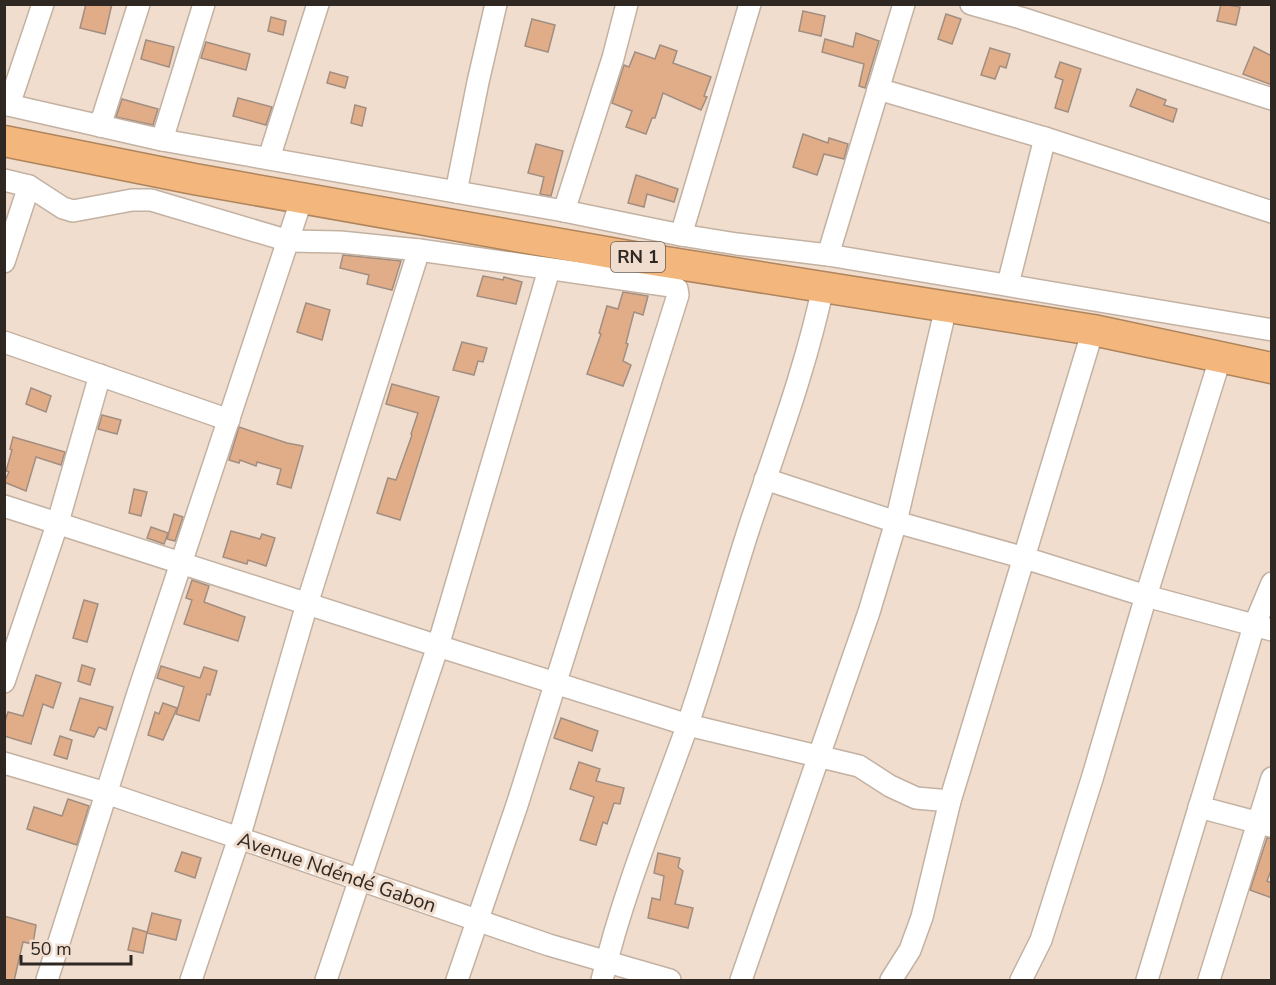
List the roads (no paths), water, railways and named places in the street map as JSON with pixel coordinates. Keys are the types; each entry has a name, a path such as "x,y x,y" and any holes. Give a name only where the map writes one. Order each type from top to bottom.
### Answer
{"highway":[{"name":"RN 1","path":"4,141 141,169 611,253 1093,330 1264,366"}],"street":[{"path":"43,4 7,105 162,140 564,211 681,235 828,255 1270,325 1264,366"},
{"path":"100,126 138,4"},
{"path":"162,140 204,4"},
{"path":"269,158 318,4"},
{"path":"456,192 496,4"},
{"path":"564,211 613,57 627,4"},
{"path":"681,235 750,4"},
{"path":"828,255 904,4"},
{"path":"971,4 1022,11 1272,99"},
{"path":"878,89 1045,138 1272,212"},
{"path":"1008,284 1045,138"},
{"path":"4,180 29,186 63,208 73,211 132,200 151,200 289,241 340,242 419,249 549,270 671,286 677,289 678,295 517,805 457,981"},
{"path":"4,262 29,186"},
{"path":"47,981 106,793 302,198"},
{"path":"190,981 239,838 307,604 419,249"},
{"path":"326,981 438,646 549,270"},
{"path":"604,971 640,857 688,724 765,479 786,424 816,322 823,287"},
{"path":"741,981 869,612 896,522 946,307"},
{"path":"891,981 910,950 922,917 950,801 1093,330"},
{"path":"4,342 229,420"},
{"path":"1021,981 1041,940 1221,356"},
{"path":"4,682 58,522 100,375"},
{"path":"765,479 896,522 1263,628"},
{"path":"4,506 688,724 859,766 890,786 916,798 950,801"},
{"path":"1147,981 1199,807 1263,628 1272,583"},
{"name":"Avenue Ndéndé Gabon","path":"4,763 106,793 477,919 549,945 604,971 670,981"},
{"path":"1209,981 1265,824 1272,778"},
{"path":"1199,807 1265,824"}]}
